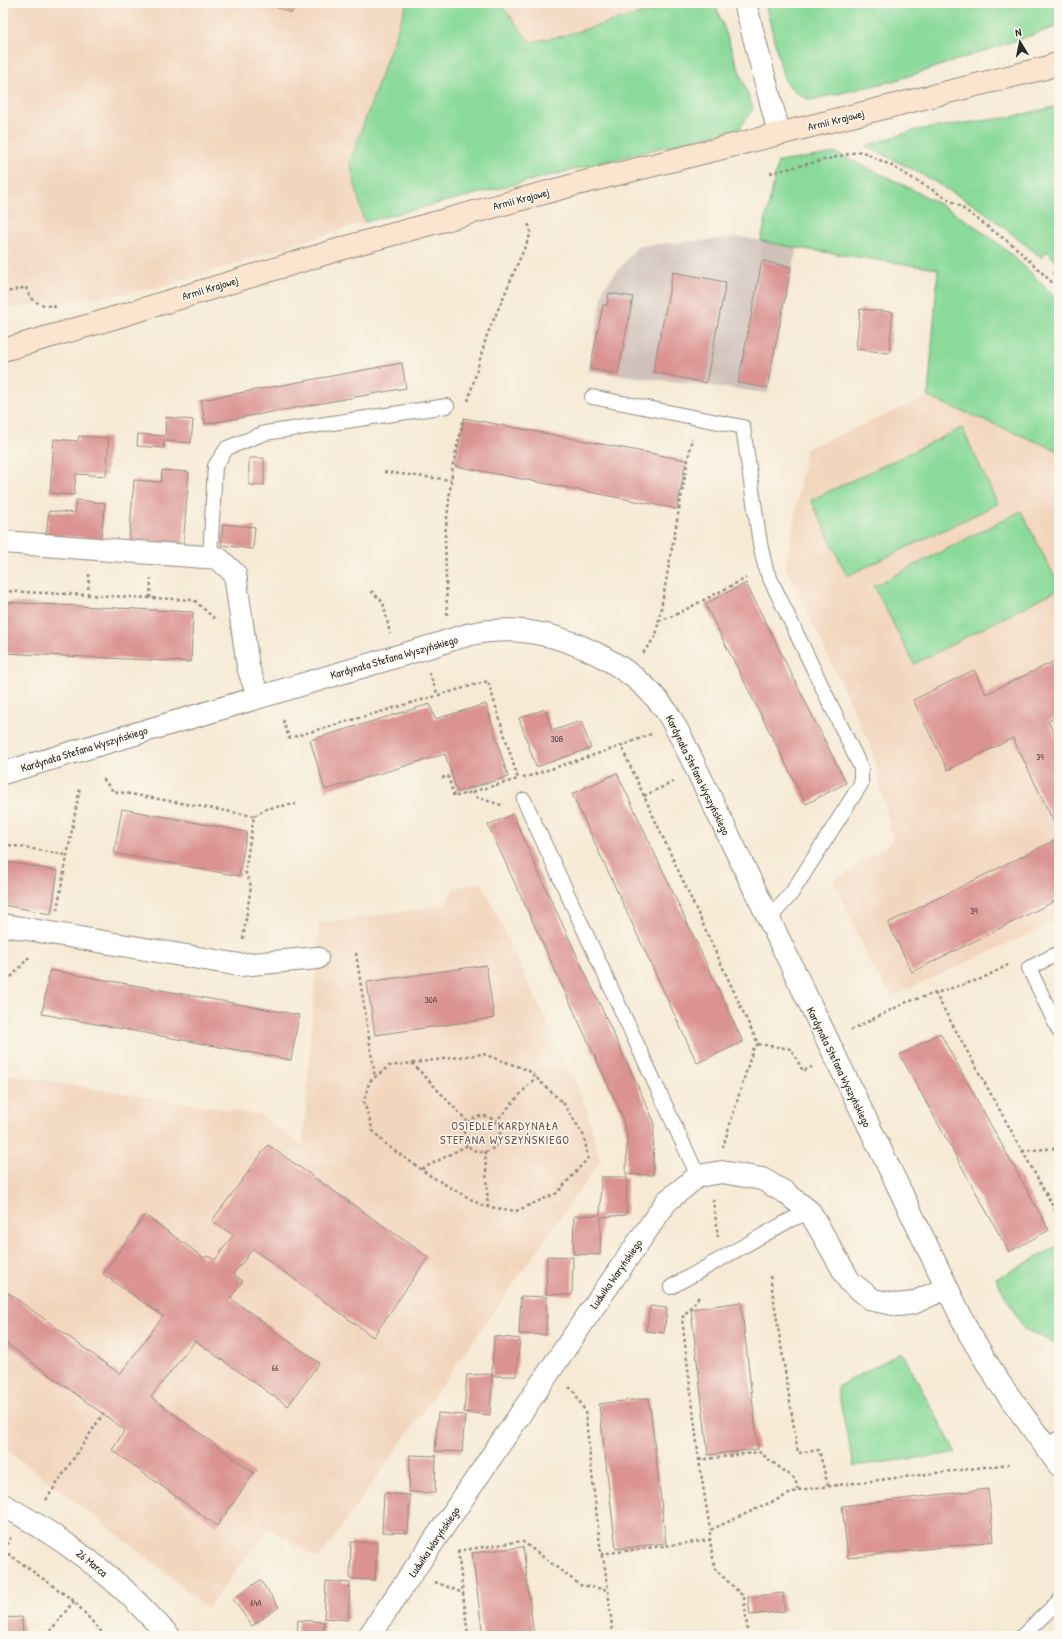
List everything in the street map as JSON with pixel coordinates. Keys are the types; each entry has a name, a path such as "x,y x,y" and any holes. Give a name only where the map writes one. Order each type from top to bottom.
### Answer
{"main road":[{"name":"Armii Krajowej","path":"3,350 357,244 577,184 1054,66"}],"street":[{"path":"744,3 779,133"},
{"path":"3,542 218,558 235,574 248,667 259,697"},
{"name":"Kardynała Stefana Wyszyńskiego","path":"3,773 447,641 491,631 521,631 547,636 588,649 618,666 646,689 667,712 682,739 768,920 969,1333 998,1381 1052,1442 1059,1466"},
{"path":"3,925 240,965 317,958"},
{"name":"Ludwika Waryńskiego","path":"369,1636 667,1201 698,1176 722,1172 762,1179 786,1193 810,1212 850,1282 873,1300 898,1304 913,1303 946,1288"},
{"name":"26 Marca","path":"3,1505 25,1517 78,1551 122,1588 169,1636"}],"lane":[{"path":"592,397 743,427 760,544 766,570 862,768 861,784 791,894 768,920"},
{"path":"210,558 215,466 227,448 265,433 447,406"},
{"path":"524,800 698,1176"},
{"path":"1059,953 1029,968 1059,1031"},
{"path":"671,1287 790,1220 810,1212"},
{"path":"1022,1636 1059,1601"}],"path":[{"path":"770,173 861,151 890,165 958,205 1014,246 1059,289"},
{"path":"467,404 487,335 500,301 531,234 528,218"},
{"path":"3,293 26,287 28,295 33,301 50,306 65,306"},
{"path":"447,616 445,536 453,464 465,412"},
{"path":"642,654 656,636 691,442"},
{"path":"384,472 451,480"},
{"path":"659,621 675,615 749,577"},
{"path":"3,591 194,600 217,620"},
{"path":"371,591 383,602 391,640"},
{"path":"428,670 438,695"},
{"path":"283,720 289,738 488,681 518,779"},
{"path":"442,778 448,776 454,797 541,773 652,734"},
{"path":"621,746 758,1044"},
{"path":"644,796 681,778"},
{"path":"103,779 113,791 254,816 268,808 296,804"},
{"path":"56,914 80,787"},
{"path":"472,792 476,797 531,815"},
{"path":"246,921 251,886 245,871 254,816"},
{"path":"3,844 68,856"},
{"path":"356,953 375,1078"},
{"path":"3,986 32,955"},
{"path":"850,1030 907,1002 981,979 1009,965"},
{"path":"935,993 1059,1217"},
{"path":"758,1044 791,1049 803,1072 816,1065"},
{"path":"726,1134 753,1050 758,1044"},
{"path":"483,1054 528,1070 564,1104 584,1136 588,1158 557,1193 516,1211 483,1206 422,1169 388,1146 373,1131 364,1102 369,1082 375,1078 389,1066 483,1054"},
{"path":"411,1063 469,1123"},
{"path":"495,1122 536,1077"},
{"path":"478,1117 484,1117 495,1122 500,1131 498,1142 495,1147 485,1151 476,1150 468,1145 465,1134 469,1123 478,1117"},
{"path":"422,1169 468,1145"},
{"path":"1022,1152 1059,1148"},
{"path":"485,1151 488,1207"},
{"path":"713,1199 715,1212"},
{"path":"770,1276 798,1453 819,1450 828,1486"},
{"path":"702,1293 682,1318 699,1460 715,1569 744,1597 748,1636"},
{"path":"574,1392 585,1411 600,1554 604,1562 613,1636"},
{"path":"43,1498 47,1500 103,1414"},
{"path":"699,1460 759,1452 795,1479 798,1490"},
{"path":"710,1530 798,1490 1009,1464"},
{"path":"15,1532 3,1550 74,1601 105,1636"},
{"path":"600,1554 710,1540"},
{"path":"453,1549 458,1551 522,1541 580,1585 608,1590"},
{"path":"458,1551 468,1636"},
{"path":"434,1582 462,1593"},
{"path":"46,1636 74,1601"},
{"path":"98,1628 101,1636"},
{"path":"985,1636 986,1631"}],"shaded area":[{"path":"3,3 407,3 350,162 364,222 162,287 107,296 3,309"},
{"path":"502,3 683,3 613,21 563,36 530,42 503,7"},
{"path":"741,237 797,248 768,393 588,371 604,287 638,246"},
{"path":"928,397 1059,451 1059,920 893,996 872,967 834,882 893,841 871,747 786,567 806,449"},
{"path":"482,883 586,1107 600,1161 319,1559 269,1528 207,1609 146,1556 3,1447 3,1074 260,1115 303,1146 319,924 444,905 455,887"}],"green space":[{"path":"407,3 502,3 503,7 530,42 563,36 613,21 683,3 715,3 753,109 740,128 364,222 350,162"},
{"path":"765,3 1059,3 1059,26 897,80 811,100 802,97 784,79"},
{"path":"1059,106 1059,276 1053,270 1058,264 1047,251 1042,258 982,210 918,172 866,146 915,130 1011,117"},
{"path":"836,153 919,193 978,228 1029,271 1059,301 1059,451 928,397 938,269 797,248 761,241 778,162"},
{"path":"962,428 998,504 847,576 811,500"},
{"path":"1021,511 1059,585 1059,589 914,664 874,586"},
{"path":"1058,1246 1059,1340 1052,1342 1024,1329 996,1279"},
{"path":"902,1352 956,1453 854,1466 837,1387"}],"building":[{"path":"264,3 296,3 292,13"},
{"path":"762,261 791,267 767,388 738,383"},
{"path":"673,272 726,282 706,383 653,372"},
{"path":"609,293 633,297 618,374 590,369 603,305 607,305"},
{"path":"860,309 893,312 889,353 856,349"},
{"path":"402,363 406,388 205,424 201,400"},
{"path":"166,417 193,420 191,443 164,441 164,448 137,446 138,434 165,436"},
{"path":"464,418 686,460 677,509 455,466"},
{"path":"79,436 109,438 106,476 76,474 74,495 50,493 54,439 78,441"},
{"path":"249,458 264,458 264,485 249,485"},
{"path":"162,470 189,472 183,546 129,541 134,480 161,482"},
{"path":"76,500 105,503 101,539 46,535 49,511 75,513"},
{"path":"223,524 255,527 253,549 221,545"},
{"path":"746,583 846,783 806,804 705,604"},
{"path":"3,602 193,612 191,662 3,653"},
{"path":"1059,659 1059,716 1048,721 1059,743 1059,833 1013,738 948,770 913,700 974,670 986,694"},
{"path":"430,704 435,719 486,704 508,777 457,792 445,754 325,790 310,740"},
{"path":"545,709 552,731 581,721 591,748 536,767 519,718"},
{"path":"617,773 743,1042 697,1063 572,794"},
{"path":"122,809 247,832 239,876 114,853"},
{"path":"513,814 539,874 654,1121 653,1175 626,1174 627,1136 621,1113 488,825"},
{"path":"1059,838 1059,899 912,972 888,923"},
{"path":"3,861 58,871 51,914 3,905"},
{"path":"486,965 494,1018 375,1035 367,982"},
{"path":"50,970 299,1015 291,1060 42,1014"},
{"path":"940,1033 1049,1230 1009,1252 900,1055"},
{"path":"268,1145 428,1257 373,1337 253,1249 233,1274 243,1281 230,1298 319,1363 288,1406 195,1341 151,1397 254,1473 217,1526 112,1450 125,1430 3,1341 3,1289 120,1374 163,1316 103,1274 145,1215 204,1258 207,1256 215,1260 233,1235 212,1221"},
{"path":"601,1177 627,1177 626,1215 601,1217 600,1255 573,1254 574,1216 600,1215"},
{"path":"547,1256 573,1257 572,1295 546,1294"},
{"path":"521,1296 547,1297 546,1335 519,1334"},
{"path":"741,1302 758,1449 708,1455 691,1309"},
{"path":"650,1306 667,1308 664,1333 646,1331"},
{"path":"494,1336 520,1339 516,1376 493,1376"},
{"path":"491,1374 490,1415 464,1412 467,1375"},
{"path":"649,1398 666,1543 616,1549 599,1404"},
{"path":"438,1413 465,1415 462,1452 435,1451"},
{"path":"410,1455 436,1456 435,1493 409,1492"},
{"path":"988,1489 994,1541 848,1558 842,1506"},
{"path":"384,1493 410,1495 408,1533 382,1532"},
{"path":"351,1542 377,1543 375,1580 350,1579"},
{"path":"523,1547 534,1636 483,1636 472,1553"},
{"path":"260,1580 279,1607 252,1626 233,1599"},
{"path":"326,1581 350,1583 348,1620 324,1618"},
{"path":"783,1593 785,1611 750,1615 748,1597"},
{"path":"22,1617 23,1636 3,1636 3,1618"},
{"path":"298,1620 324,1622 323,1636 297,1636"}],"district":[{"name":"OSIEDLE KARDYNAŁA STEFANA WYSZYŃSKIEGO","path":"505,1133"}]}
